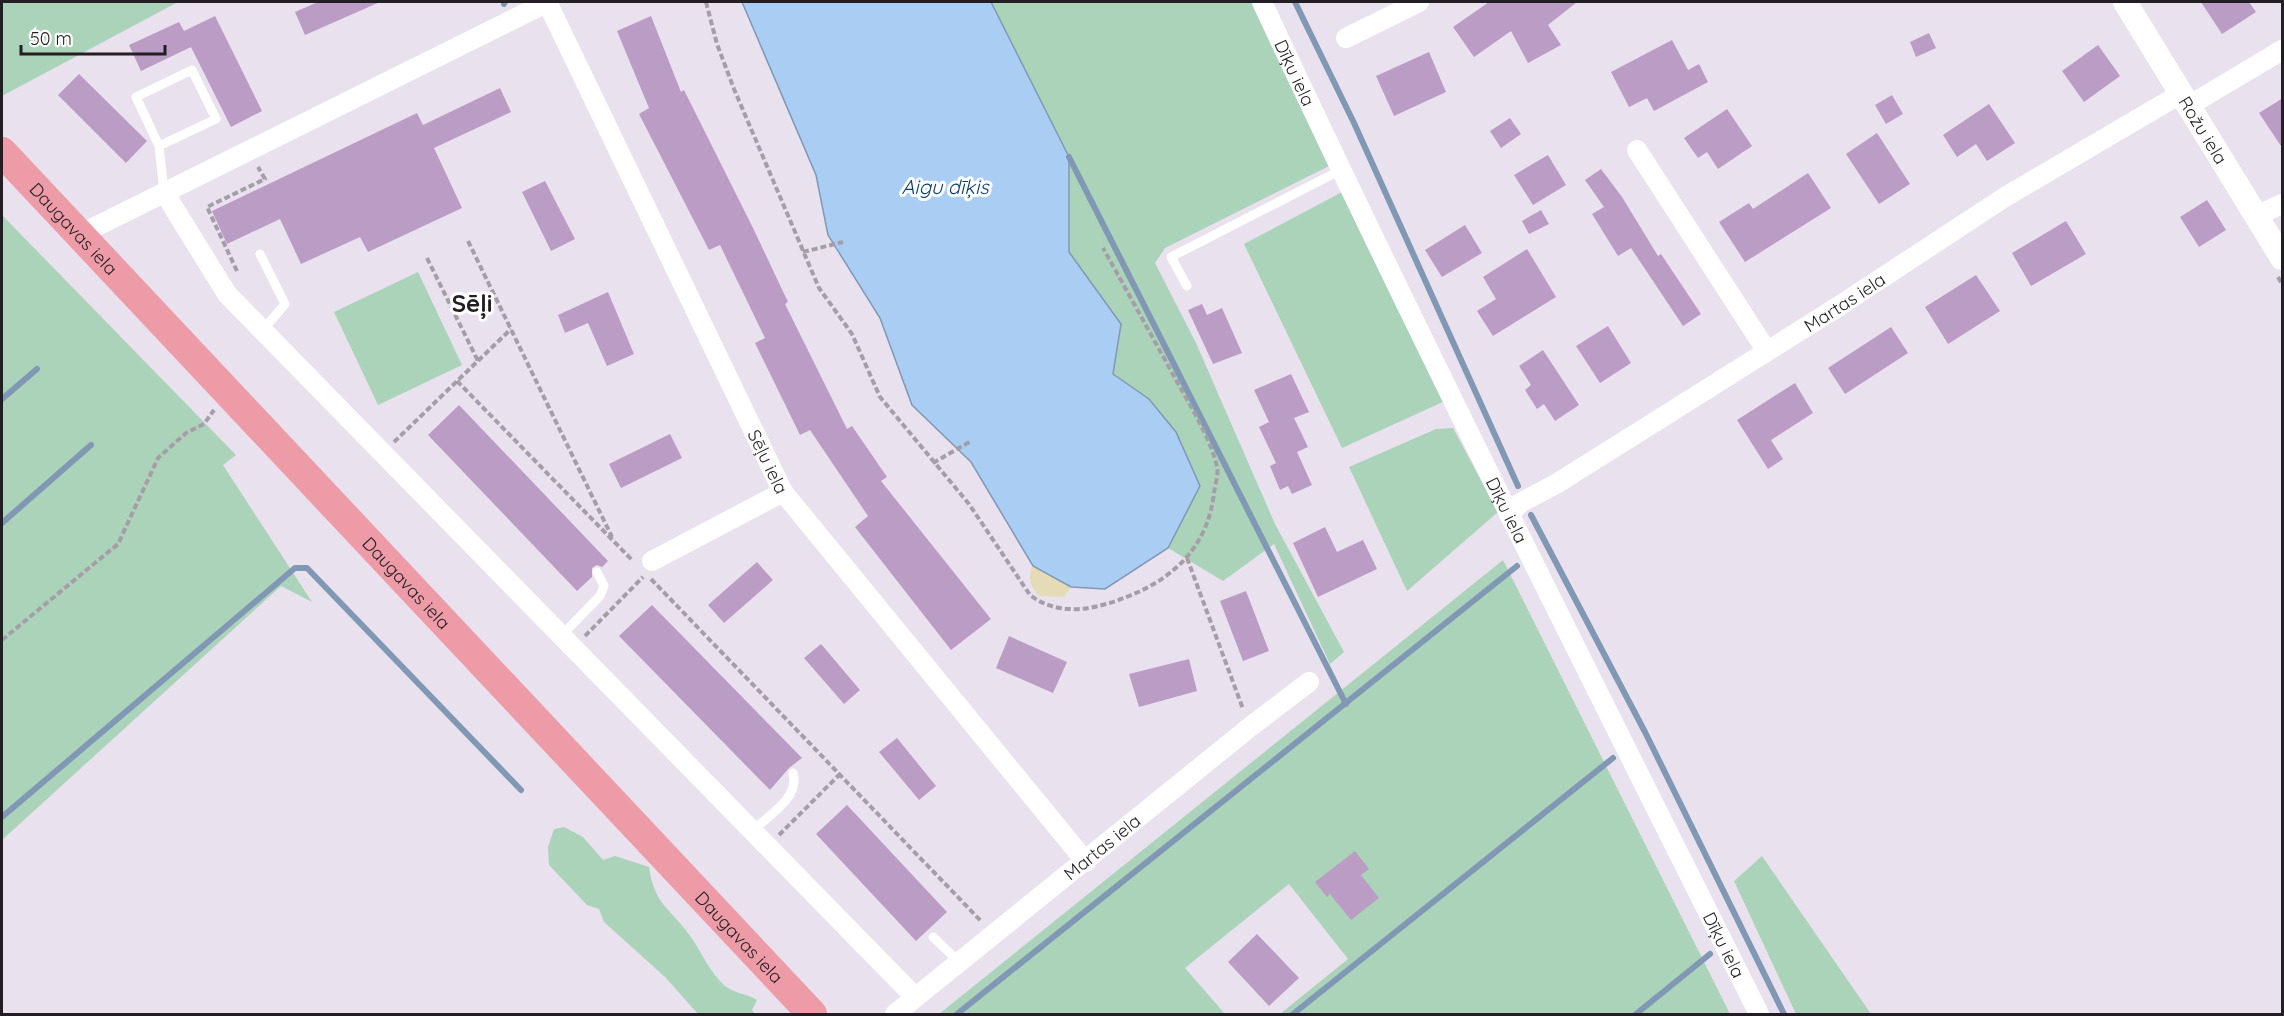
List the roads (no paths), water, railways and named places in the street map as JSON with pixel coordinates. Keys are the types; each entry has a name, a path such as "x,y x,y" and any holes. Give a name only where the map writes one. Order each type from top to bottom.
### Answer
{"main road":[{"name":"Daugavas iela","path":"2,152 812,1014"}],"street":[{"path":"81,234 548,2"},
{"name":"Sēļu iela","path":"548,2 783,492 1086,862"},
{"name":"Dīķu iela","path":"1262,2 1509,515 1759,1014"},
{"path":"1346,38 1419,2"},
{"name":"Rožu iela","path":"2125,2 2283,258"},
{"name":"Martas iela","path":"1509,515 1520,503 1556,484 1836,308 2005,197 2186,99 2283,50"},
{"path":"1637,150 1766,350"},
{"path":"164,192 227,294 915,997"},
{"path":"2256,216 2283,204"},
{"path":"645,564 783,492"},
{"name":"Martas iela","path":"895,1014 1086,862 1250,727 1309,682"}],"lane":[{"path":"159,146 216,119 192,70 136,97 159,146 164,192"},
{"path":"1186,286 1172,257 1341,170"},
{"path":"260,254 285,304 263,330"},
{"path":"561,636 600,596 604,586 597,572"},
{"path":"753,831 792,794 796,783 793,772"},
{"path":"933,937 959,962"}],"water":[{"name":"Aigu dīķis","path":"742,2 991,2 1069,157 1069,252 1121,324 1113,374 1149,399 1176,432 1200,486 1168,548 1105,589 1071,587 1033,566 971,462 912,405 880,318 828,235 816,175"}],"waterway":[{"path":"1295,2 1354,123 1518,486"},
{"path":"1069,157 1346,704"},
{"path":"2,399 37,369"},
{"path":"2,523 91,445"},
{"path":"1531,515 1645,732 1784,1014"},
{"path":"957,1014 1517,566"},
{"path":"2,817 295,568 307,568 521,790"},
{"path":"1293,1014 1613,758"},
{"path":"1636,1014 1710,954"}],"district":[{"name":"Sēļi","path":"472,303"}]}
